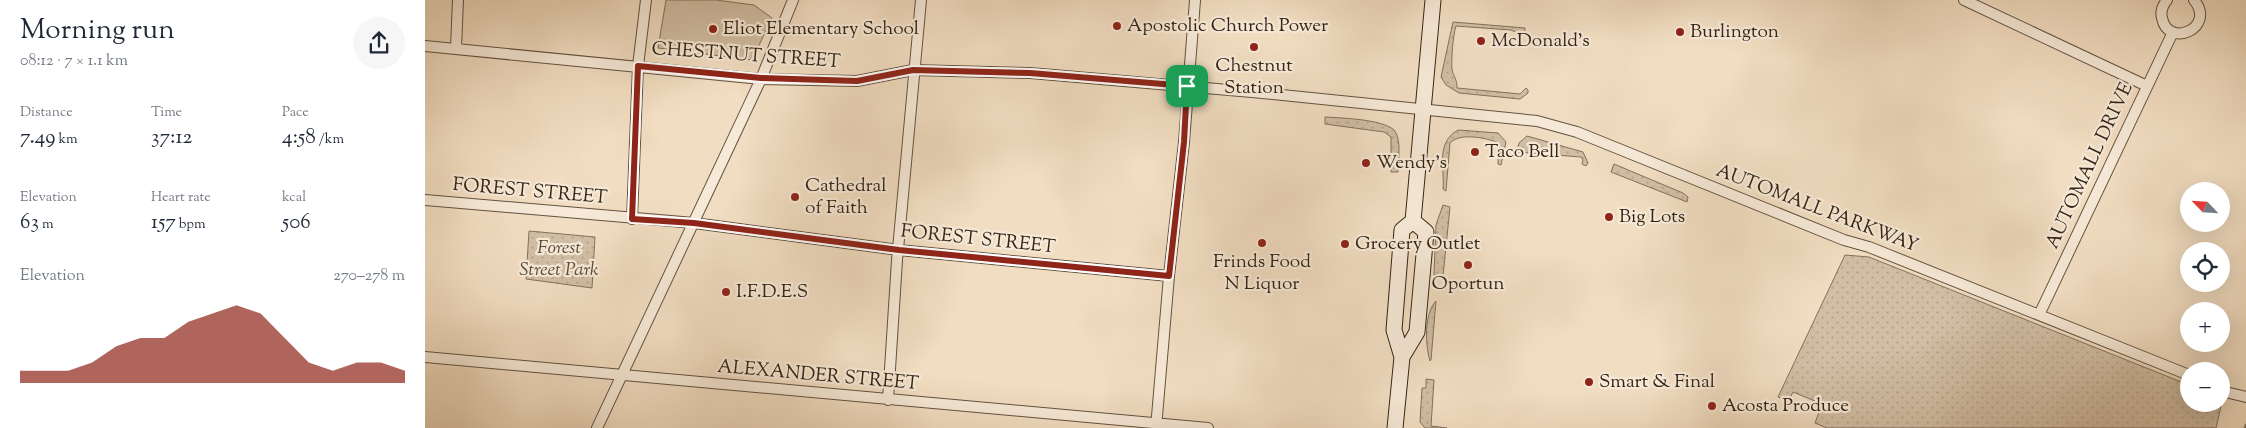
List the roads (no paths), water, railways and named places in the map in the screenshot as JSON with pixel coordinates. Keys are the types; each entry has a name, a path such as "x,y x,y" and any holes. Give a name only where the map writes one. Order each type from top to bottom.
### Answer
{"main road":[{"path":"1395,428 1402,357 1394,330 1402,230 1413,221 1433,0"},
{"path":"1402,357 1417,332 1418,324 1425,232 1413,221"}],"street":[{"path":"456,48 458,0"},
{"path":"632,219 638,66 646,0"},
{"path":"597,428 761,78 793,0"},
{"path":"889,400 913,70 921,0"},
{"path":"1157,426 1169,276 1184,142 1195,0"},
{"path":"1963,0 2147,86"},
{"path":"2167,0 2163,6 2161,17 2164,24 2173,32 2187,33 2197,26 2200,12 2194,0"},
{"name":"AUTOMALL DRIVE","path":"2039,315 2173,32"},
{"name":"CHESTNUT STREET","path":"425,46 761,78 857,81 913,70 1030,73 1187,86 1423,110"},
{"name":"AUTOMALL PARKWAY","path":"1423,110 1520,118 1563,128 1845,240 1869,247 2180,372"},
{"name":"FOREST STREET","path":"425,200 694,223 899,250 1169,276"},
{"name":"ALEXANDER STREET","path":"425,357 1157,426 1208,428"},
{"path":"2230,393 2246,397"}],"place":[{"name":"Apostolic Church Power","path":"1117,26"},
{"name":"Eliot Elementary School","path":"713,29"},
{"name":"Burlington","path":"1680,32"},
{"name":"McDonald's","path":"1481,41"},
{"name":"Chestnut Station","path":"1254,47"},
{"name":"Taco Bell","path":"1475,152"},
{"name":"Wendy's","path":"1366,163"},
{"name":"Cathedral of Faith","path":"795,197"},
{"name":"Big Lots","path":"1609,217"},
{"name":"Frinds Food N Liquor","path":"1262,243"},
{"name":"Grocery Outlet","path":"1345,244"},
{"name":"Oportun","path":"1468,265"},
{"name":"I.F.D.E.S","path":"726,292"},
{"name":"Smart & Final","path":"1589,382"},
{"name":"Acosta Produce","path":"1712,406"}],"park label":[{"name":"Forest Street Park","path":"559,259"}]}
